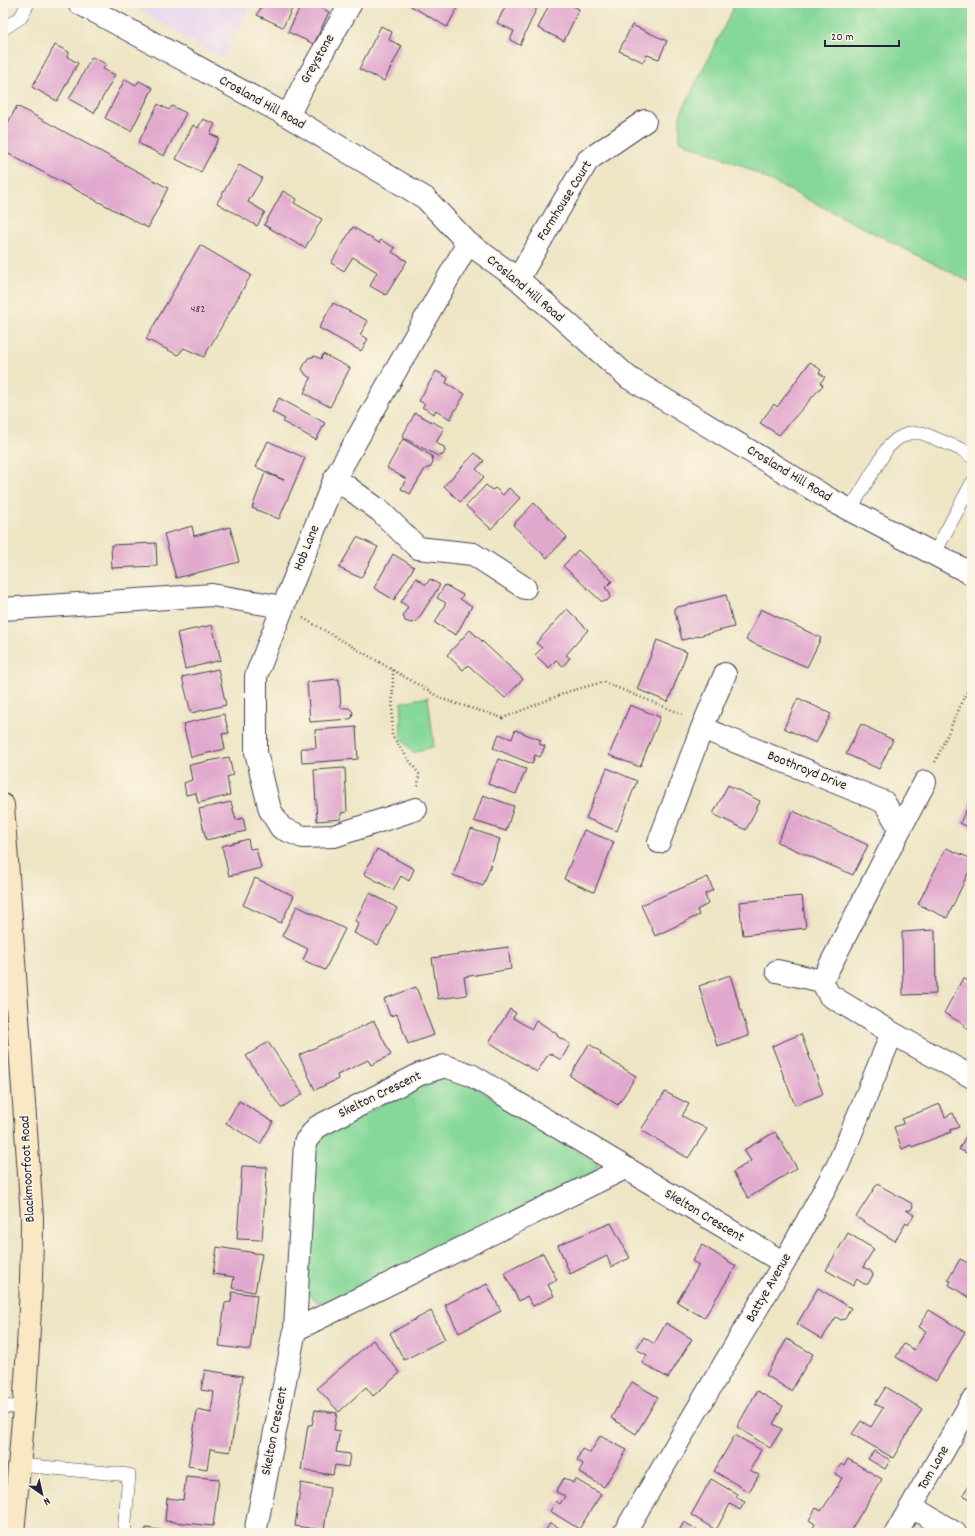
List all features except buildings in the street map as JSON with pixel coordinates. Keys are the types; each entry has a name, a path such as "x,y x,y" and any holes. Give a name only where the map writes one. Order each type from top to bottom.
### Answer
{"street":[{"name":"Crosland Hill Road","path":"79,3 288,116 425,198 468,243 518,279 629,378 850,510 972,574"},
{"name":"Greystone","path":"288,116 303,86 351,3"},
{"name":"Farmhouse Court","path":"518,279 588,160 645,121"},
{"name":"Hob Lane","path":"416,809 334,836 303,837 281,828 270,810 256,752 256,676 335,478 468,243"},
{"path":"335,478 380,511 418,548 473,554 525,588"},
{"path":"3,609 212,595 283,607"},
{"path":"659,842 702,728 725,674"},
{"name":"Boothroyd Drive","path":"702,728 884,802 900,829"},
{"path":"822,981 925,782"},
{"name":"Blackmoorfoot Road","path":"3,805 32,1217 32,1264 13,1407 20,1465 13,1533"},
{"path":"777,971 822,981"},
{"path":"822,981 829,996 972,1077"},
{"name":"Battye Avenue","path":"624,1533 784,1263 838,1164 892,1033"},
{"name":"Skelton Crescent","path":"256,1533 295,1330 305,1142 317,1127 420,1074 445,1066 471,1075 784,1263"},
{"path":"295,1330 625,1168"},
{"name":"Tom Lane","path":"896,1533 972,1401"},
{"path":"912,1507 955,1533"}],"lane":[{"path":"3,29 21,17 28,3"},
{"path":"850,510 888,448 897,439 910,433 922,433 963,450 972,456"},
{"path":"934,554 972,483"},
{"path":"20,1465 129,1476 124,1533"}],"path":[{"path":"283,607 442,699 503,718 570,691 603,682 684,715 702,728"},
{"path":"393,670 392,736 419,774 416,809"},
{"path":"925,782 972,680"}],"shaded area":[{"path":"129,3 252,3 222,59"}],"green space":[{"path":"736,3 972,3 972,283 738,164 680,141 680,115"},
{"path":"428,697 434,746 413,753 400,737 402,702"},
{"path":"440,1075 457,1076 599,1165 591,1174 331,1303 316,1301 305,1289 316,1139"}]}
